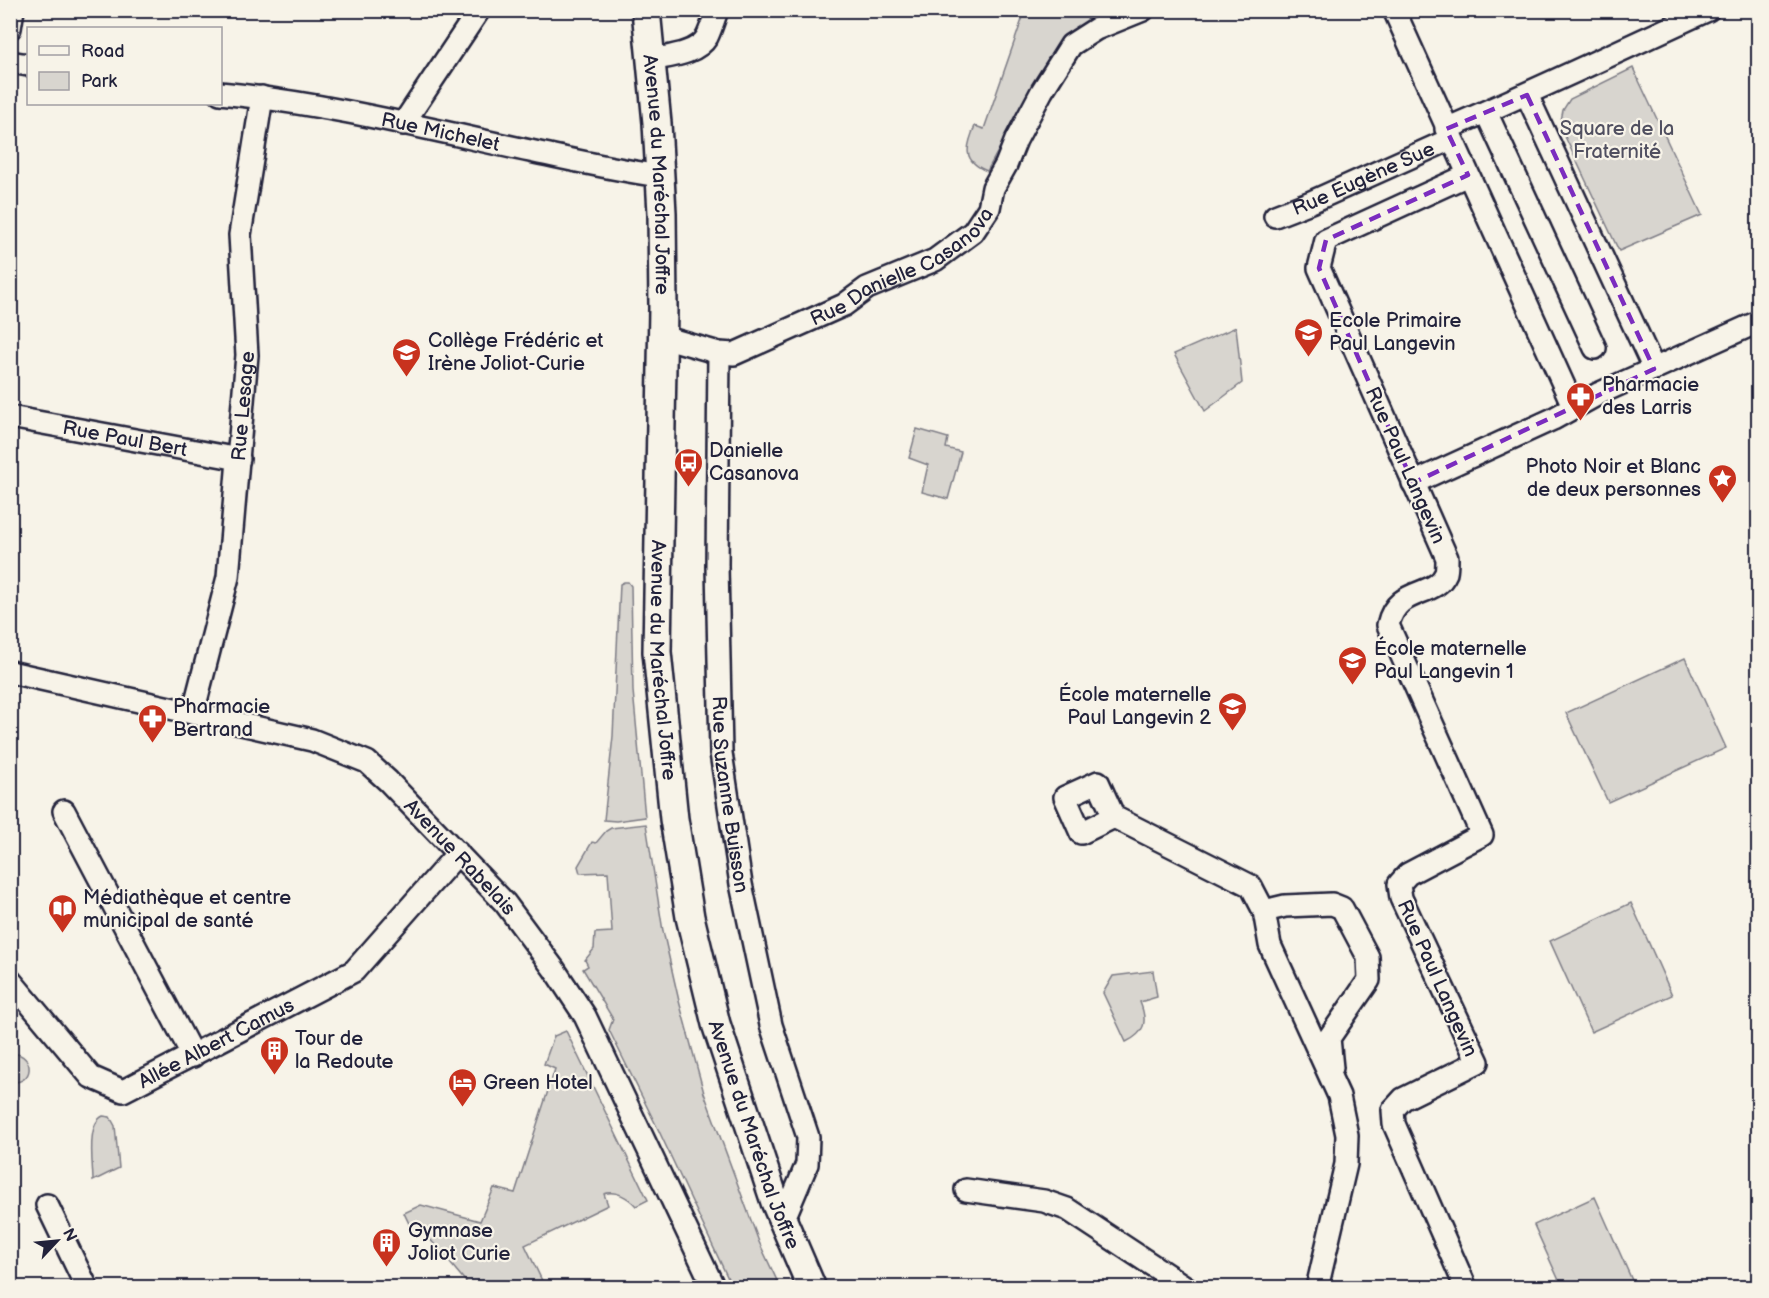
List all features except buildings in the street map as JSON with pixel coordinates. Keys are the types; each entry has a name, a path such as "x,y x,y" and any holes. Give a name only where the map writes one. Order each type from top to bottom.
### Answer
{"main road":[{"name":"Avenue du Maréchal Joffre","path":"646,10 657,123 662,213 663,337 657,652 674,824 690,917 716,1024 775,1202 813,1287"}],"street":[{"path":"10,28 13,10"},
{"path":"404,124 478,10"},
{"path":"651,60 694,49 706,39 717,10"},
{"name":"Rue Danielle Casanova","path":"663,337 719,353 734,354 844,305 867,288 935,260 973,232 989,208 993,188 1016,140 1042,91 1071,45 1096,29 1143,10"},
{"path":"1394,10 1574,408"},
{"name":"Rue Eugène Sue","path":"1275,216 1311,202 1449,134 1486,112 1527,95 1699,12"},
{"path":"10,62 27,65"},
{"name":"Rue Michelet","path":"222,93 262,97 660,176"},
{"path":"1527,95 1654,369"},
{"name":"Rue Lesage","path":"192,713 228,577 247,355 240,235 262,97"},
{"path":"1486,112 1595,348"},
{"name":"Rue Paul Langevin","path":"1466,1287 1394,1124 1393,1110 1403,1099 1478,1062 1401,898 1400,884 1408,874 1482,835 1389,625 1391,612 1399,603 1438,584 1446,572 1447,558 1319,267 1326,240 1468,175"},
{"path":"1413,483 1574,408 1600,393 1758,322"},
{"name":"Rue Suzanne Buisson","path":"719,353 717,566 721,753 741,884 771,1025 808,1137 807,1164 783,1221"},
{"name":"Rue Paul Bert","path":"10,417 239,459"},
{"name":"Avenue Rabelais","path":"10,672 312,740 367,762 505,903 554,969 585,1016 714,1287"},
{"path":"64,811 193,1056"},
{"path":"1114,817 1251,886 1264,911 1270,945 1296,1005 1333,1080 1345,1120 1346,1164 1317,1287"},
{"name":"Allée Albert Camus","path":"10,980 91,1077 123,1091 354,971 458,853"},
{"path":"1264,911 1285,906 1332,904 1342,909 1368,957 1370,980 1329,1038 1333,1080"},
{"path":"966,1190 1044,1201 1067,1209 1186,1287"},
{"path":"47,1205 87,1287"}],"highlighted area":[{"path":"1527,95 1654,369 1413,483 1319,268 1326,240 1468,175 1446,129"}],"green space":[{"path":"1025,11 1104,11 1069,33 1045,65 987,171 973,163 968,147 975,126 984,129"},
{"name":"Square de la Fraternité","path":"1633,68 1702,215 1619,251 1560,126 1563,110 1570,99"},
{"path":"1236,327 1242,383 1205,411 1174,354"},
{"path":"917,429 948,438 946,448 961,452 948,499 922,492 928,465 909,458"},
{"path":"628,582 631,586 633,691 645,817 616,821 604,820 613,736 620,584"},
{"path":"1685,658 1726,748 1608,802 1566,713"},
{"path":"646,824 663,931 704,1093 759,1242 780,1287 732,1287 609,1030 613,1019 583,969 588,966 585,960 594,949 595,933 612,932 608,872 580,873 578,866 592,842 596,843 606,831 611,828"},
{"path":"1631,903 1672,995 1591,1032 1550,941"},
{"path":"1153,971 1157,997 1140,1002 1144,1015 1143,1026 1137,1035 1126,1042 1103,993 1113,976"},
{"path":"566,1031 648,1200 636,1206 622,1195 604,1194 608,1205 525,1245 545,1287 466,1287 466,1282 424,1232 415,1236 404,1213 421,1205 480,1221 494,1188 515,1193 555,1069 544,1064 554,1036"},
{"path":"11,1054 25,1059 29,1069 24,1079 11,1082"},
{"path":"103,1116 110,1117 115,1126 119,1168 93,1181 92,1136 94,1127"},
{"path":"1595,1197 1635,1287 1562,1287 1534,1225"}],"place":[{"name":"Ecole Primaire Paul Langevin","path":"1308,358"},
{"name":"Collège Frédéric et Irène Joliot-Curie","path":"407,378"},
{"name":"Pharmacie des Larris","path":"1581,422"},
{"name":"Danielle Casanova","path":"688,488"},
{"name":"Photo Noir et Blanc de deux personnes","path":"1722,504"},
{"name":"École maternelle Paul Langevin 1","path":"1353,686"},
{"name":"École maternelle Paul Langevin 2","path":"1232,732"},
{"name":"Pharmacie Bertrand","path":"152,744"},
{"name":"Médiathèque et centre municipal de santé","path":"62,934"},
{"name":"Tour de la Redoute","path":"274,1076"},
{"name":"Green Hotel","path":"462,1108"},
{"name":"Gymnase Joliot Curie","path":"387,1268"}]}
